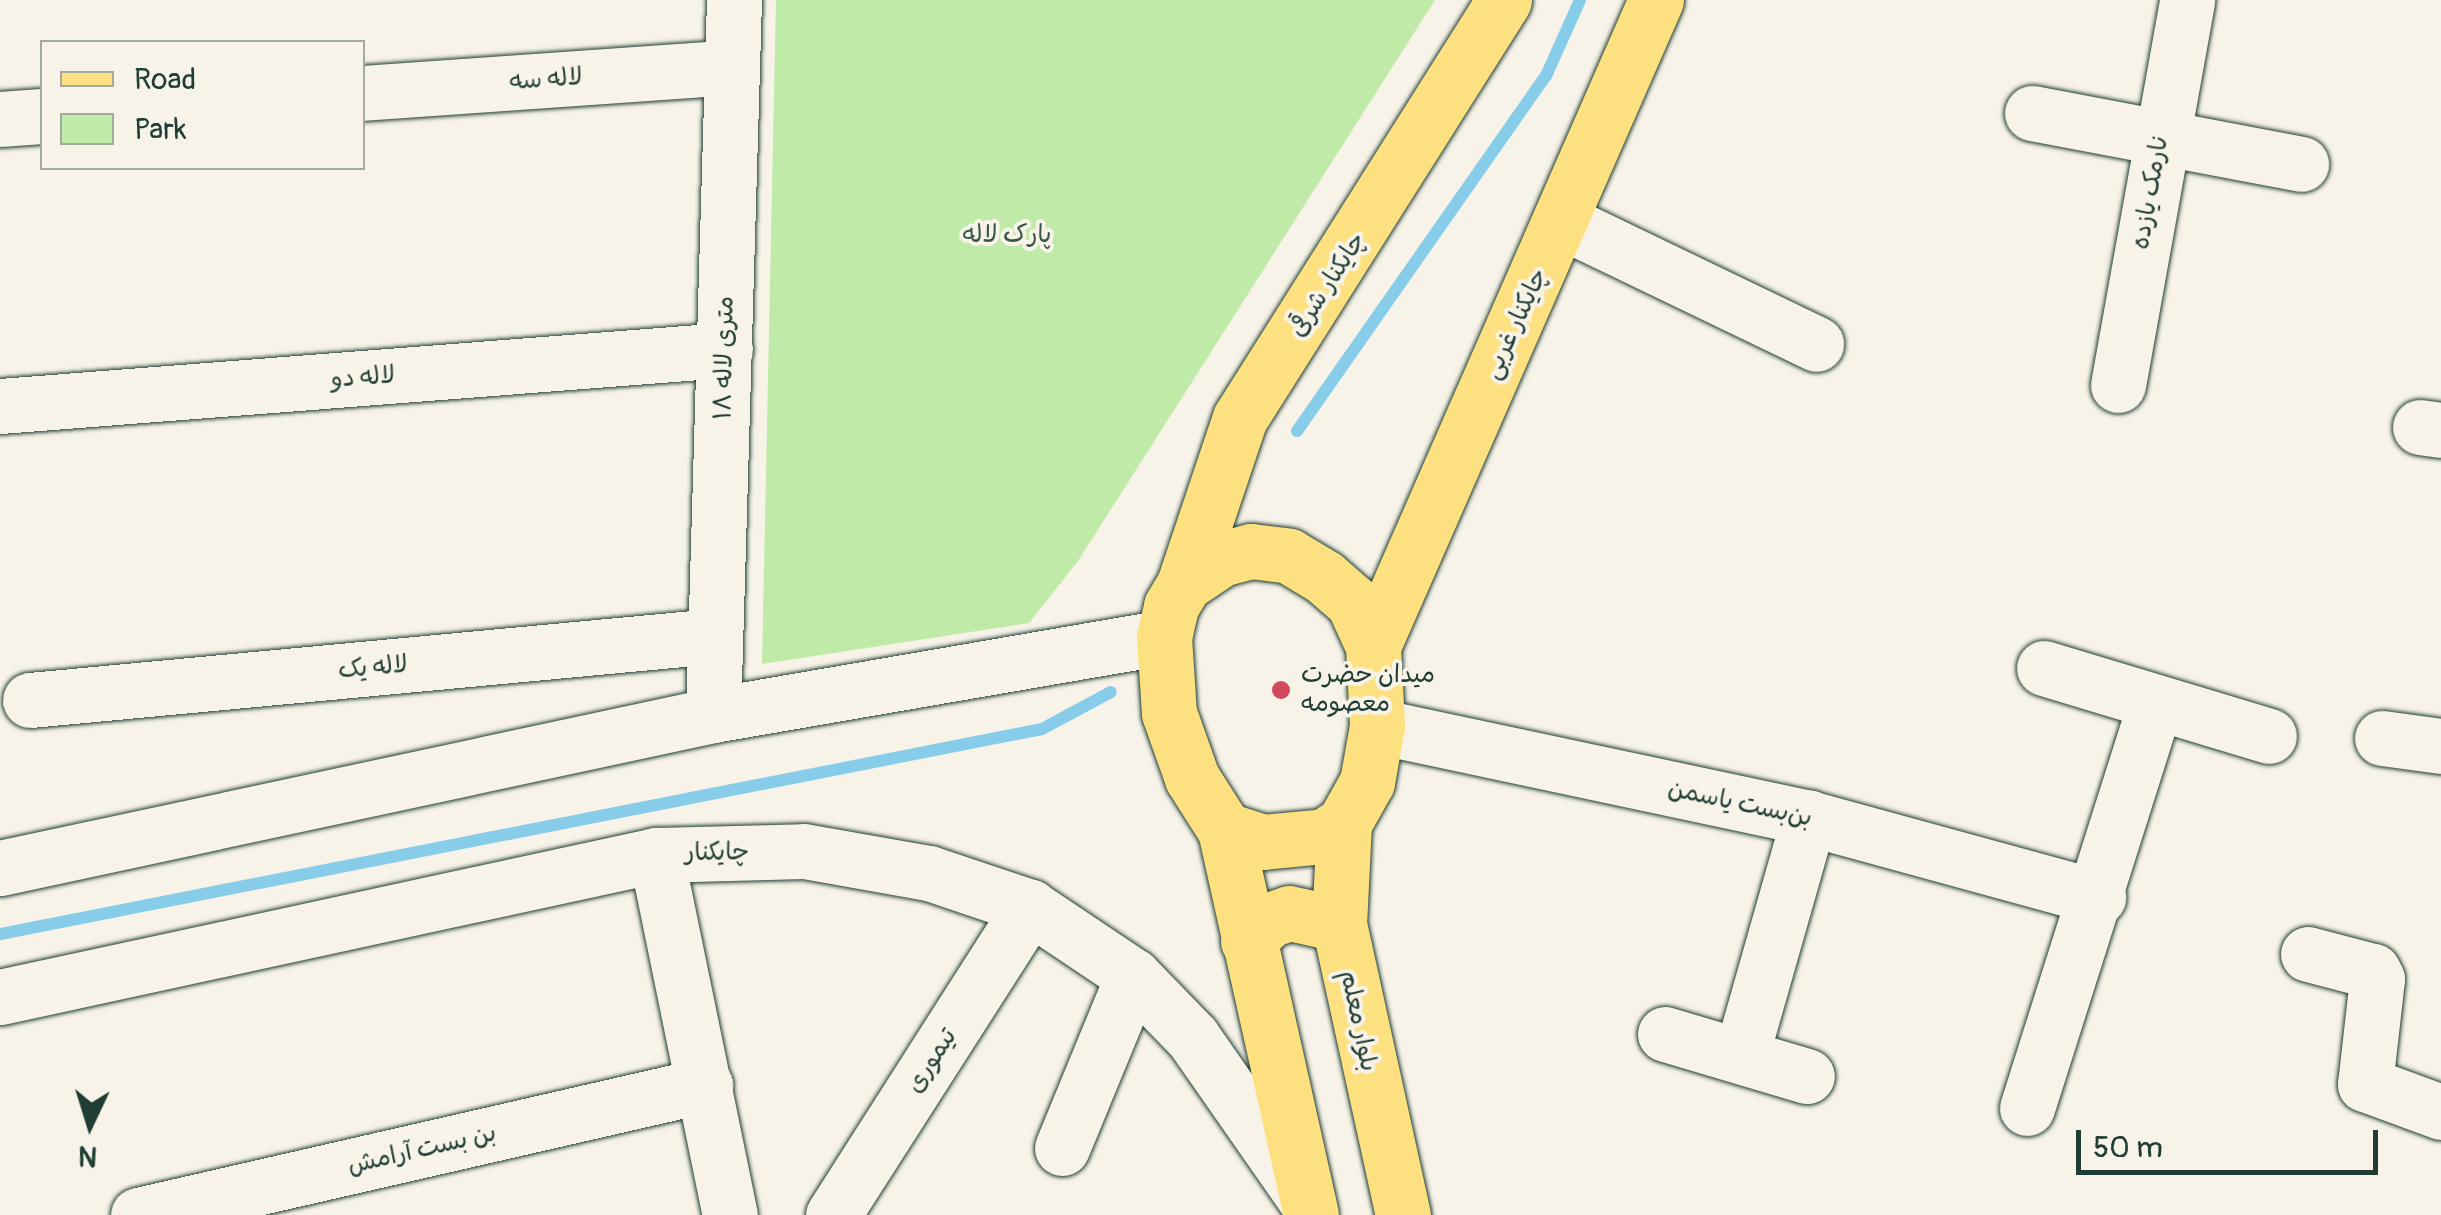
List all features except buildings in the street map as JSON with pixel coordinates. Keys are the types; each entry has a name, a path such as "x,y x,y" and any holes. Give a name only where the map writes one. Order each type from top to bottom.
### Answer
{"main road":[{"name":"چایکنار شرقی","path":"1184,584 1240,418 1504,0"},
{"name":"چایکنار غربی","path":"1372,646 1563,222 1656,0"},
{"path":"1225,830 1290,842 1326,836 1344,823 1367,782 1377,726 1372,646 1353,602 1289,556 1251,551 1221,559 1184,584 1164,637 1169,713 1192,778 1225,830 1309,1209"},
{"name":"بلوار معلم","path":"1344,823 1339,924 1403,1215"},
{"path":"1248,941 1269,920 1289,913 1339,924"}],"street":[{"name":"۱۸ متری لاله","path":"713,715 734,0"},
{"name":"نارمک یازده","path":"2118,385 2187,0"},
{"name":"لاله سه","path":"365,93 730,67"},
{"path":"2032,113 2302,164"},
{"path":"0,119 40,116"},
{"path":"1563,222 1816,344"},
{"name":"لاله دو","path":"0,406 726,350"},
{"name":"لاله یک","path":"30,700 716,636"},
{"path":"0,868 713,715 1164,637"},
{"path":"2044,668 2269,736"},
{"path":"2027,1108 2098,898 2154,704"},
{"name":"بن‌بست یاسمن","path":"1377,726 1809,818 2098,898"},
{"path":"2382,738 2441,746"},
{"path":"1741,1056 1809,818"},
{"name":"چایکنار","path":"0,997 656,854 804,851 929,873 1030,907 1133,976 1193,1038 1309,1209"},
{"path":"656,854 730,1215"},
{"name":"تیموری","path":"833,1215 1030,907"},
{"path":"2308,954 2373,970 2377,979 2365,1084 2441,1112"},
{"path":"1062,1148 1133,976"},
{"path":"1666,1034 1807,1076"},
{"name":"بن بست آرامش","path":"138,1215 705,1085"}],"green space":[{"name":"پارک لاله","path":"776,0 1435,0 1078,561 1029,623 762,664"}],"waterway":[{"path":"1297,431 1546,76 1580,0"},
{"path":"0,934 1042,729 1111,692"}],"place":[{"name":"میدان حضرت معصومه","path":"1281,690"}]}
